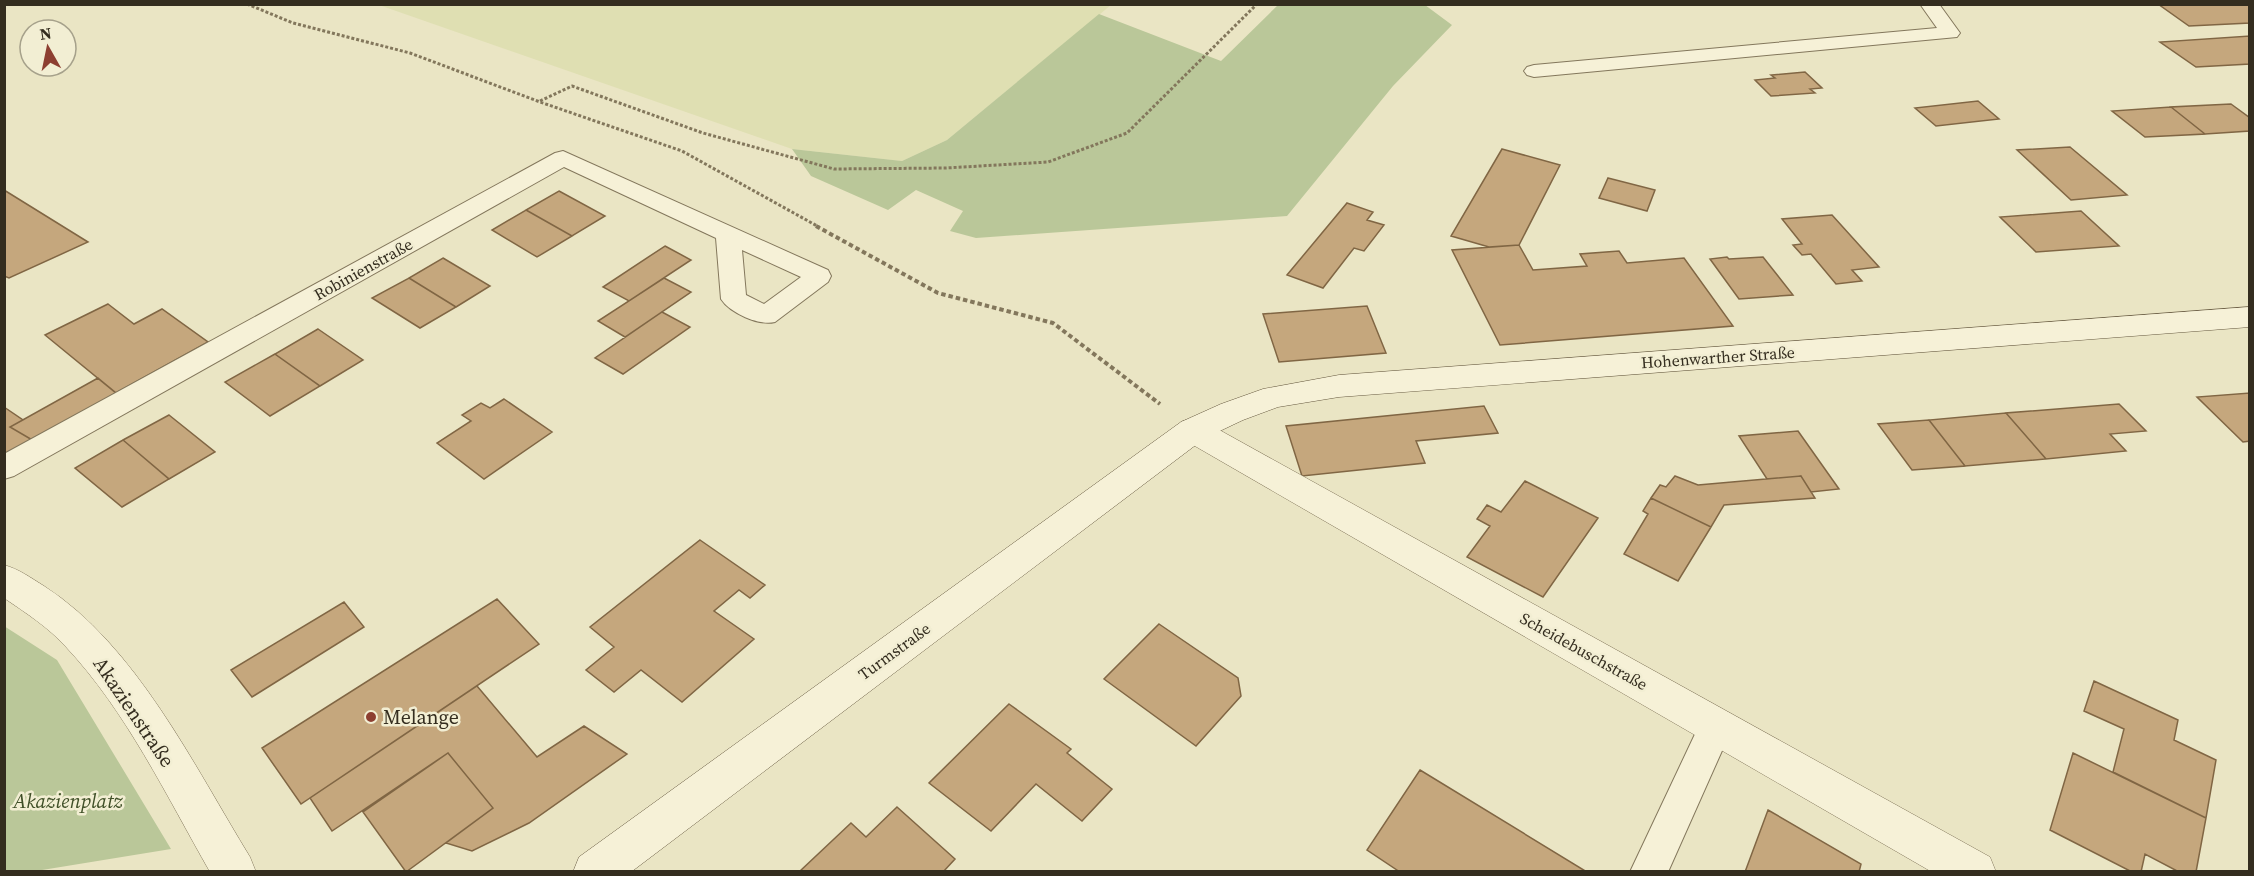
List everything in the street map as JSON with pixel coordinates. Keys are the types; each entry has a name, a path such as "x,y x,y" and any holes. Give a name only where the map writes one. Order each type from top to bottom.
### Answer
{"street":[{"name":"Hohenwarther Straße","path":"1193,430 1232,412 1274,398 1339,386 2250,317"},
{"name":"Scheidebuschstraße","path":"1193,430 1974,872"},
{"name":"Turmstraße","path":"595,872 1193,430"},
{"name":"Akazienstraße","path":"4,579 50,609 78,634 106,665 155,737 234,872"}],"lane":[{"path":"1534,71 1950,33 1929,4"},
{"name":"Robinienstraße","path":"4,468 563,158 728,233"},
{"path":"1649,872 1716,726"}],"path":[{"path":"540,102 572,86 703,133 834,169 946,168 1048,162 1127,133 1257,4"}],"green space":[{"path":"1279,4 1425,5 1452,25 1393,86 1287,216 976,238 950,231 963,211 916,190 888,210 811,176 792,149 902,161 947,140 1099,14 1221,61"},
{"path":"379,5 1111,5 947,140 902,161 792,149"},
{"name":"Akazienplatz","path":"4,626 57,660 171,849 36,871 5,871"}],"building":[{"path":"2158,4 2250,4 2250,23 2189,26"},
{"path":"2250,36 2250,64 2196,67 2160,42"},
{"path":"1805,72 1822,88 1810,89 1815,93 1771,96 1755,80 1775,78 1771,75"},
{"path":"1978,101 1999,119 1936,126 1915,108"},
{"path":"2231,104 2250,118 2250,131 2205,134 2171,107"},
{"path":"2171,107 2205,134 2145,137 2112,111"},
{"path":"2070,147 2127,195 2071,200 2017,150"},
{"path":"1502,149 1560,165 1519,245 1489,247 1451,236"},
{"path":"1608,178 1655,190 1647,211 1599,198"},
{"path":"4,190 88,242 9,278 4,276"},
{"path":"559,191 605,216 572,236 526,210"},
{"path":"1347,203 1373,212 1367,220 1384,225 1364,251 1354,248 1323,288 1287,275"},
{"path":"526,210 572,236 537,257 492,230"},
{"path":"2081,211 2119,246 2036,252 2000,217"},
{"path":"1832,215 1879,267 1852,270 1862,281 1836,284 1811,254 1802,255 1793,245 1802,244 1782,219"},
{"path":"1519,245 1533,270 1587,266 1580,254 1619,251 1627,263 1684,258 1733,326 1500,345 1452,250"},
{"path":"665,246 691,260 629,301 603,287"},
{"path":"1727,257 1729,259 1763,257 1793,295 1739,299 1710,259"},
{"path":"443,258 490,286 456,307 409,278"},
{"path":"409,278 456,307 420,328 372,298"},
{"path":"664,278 691,292 625,337 598,321"},
{"path":"108,304 134,324 162,309 208,342 116,393 45,335"},
{"path":"1367,306 1386,353 1279,362 1263,314"},
{"path":"662,312 690,327 623,374 595,358"},
{"path":"318,329 363,360 320,386 275,354"},
{"path":"275,354 320,386 270,416 225,382"},
{"path":"98,378 116,393 34,441 10,427"},
{"path":"2250,393 2250,441 2243,442 2197,397"},
{"path":"504,399 552,432 484,479 437,443 471,421 462,415 481,403 490,408"},
{"path":"2119,404 2146,431 2110,434 2126,451 2046,459 2006,413"},
{"path":"1484,406 1498,433 1416,441 1425,463 1302,476 1286,426"},
{"path":"4,407 23,420 10,427 34,441 4,458"},
{"path":"2006,413 2046,459 1965,466 1929,420"},
{"path":"169,415 215,452 169,479 123,440"},
{"path":"1929,420 1965,466 1912,470 1878,424"},
{"path":"1798,431 1839,489 1811,492 1801,476 1767,479 1739,436"},
{"path":"123,440 169,479 122,507 75,468"},
{"path":"1675,476 1698,485 1801,476 1815,498 1724,505 1711,527 1651,498 1660,485 1666,487"},
{"path":"1525,481 1598,518 1543,597 1467,557 1490,526 1477,519 1487,505 1501,512"},
{"path":"1651,498 1711,527 1678,581 1624,554 1648,514 1643,511"},
{"path":"700,540 765,585 750,598 739,590 714,611 754,639 682,702 641,670 614,692 586,670 614,647 590,627"},
{"name":"Melange","path":"497,599 539,644 301,804 262,748"},
{"path":"344,602 364,627 252,697 231,670"},
{"path":"1159,624 1238,678 1241,696 1196,746 1104,679"},
{"path":"2094,681 2178,720 2174,740 2216,760 2206,818 2113,772 2124,729 2084,711"},
{"path":"477,686 537,757 584,726 627,754 529,823 472,851 446,843 493,808 448,753 332,831 310,798"},
{"path":"1009,704 1071,749 1067,753 1112,789 1082,821 1036,784 991,831 929,783"},
{"path":"448,753 493,808 406,872 363,812"},
{"path":"2073,753 2206,818 2196,872 2179,872 2145,854 2141,872 2132,872 2050,830"},
{"path":"1420,770 1587,872 1400,872 1367,850"},
{"path":"897,807 955,859 943,872 799,872 851,823 866,837"},
{"path":"1768,810 1861,864 1859,872 1745,872"}],"place":[{"name":"Melange","path":"371,717"}]}
